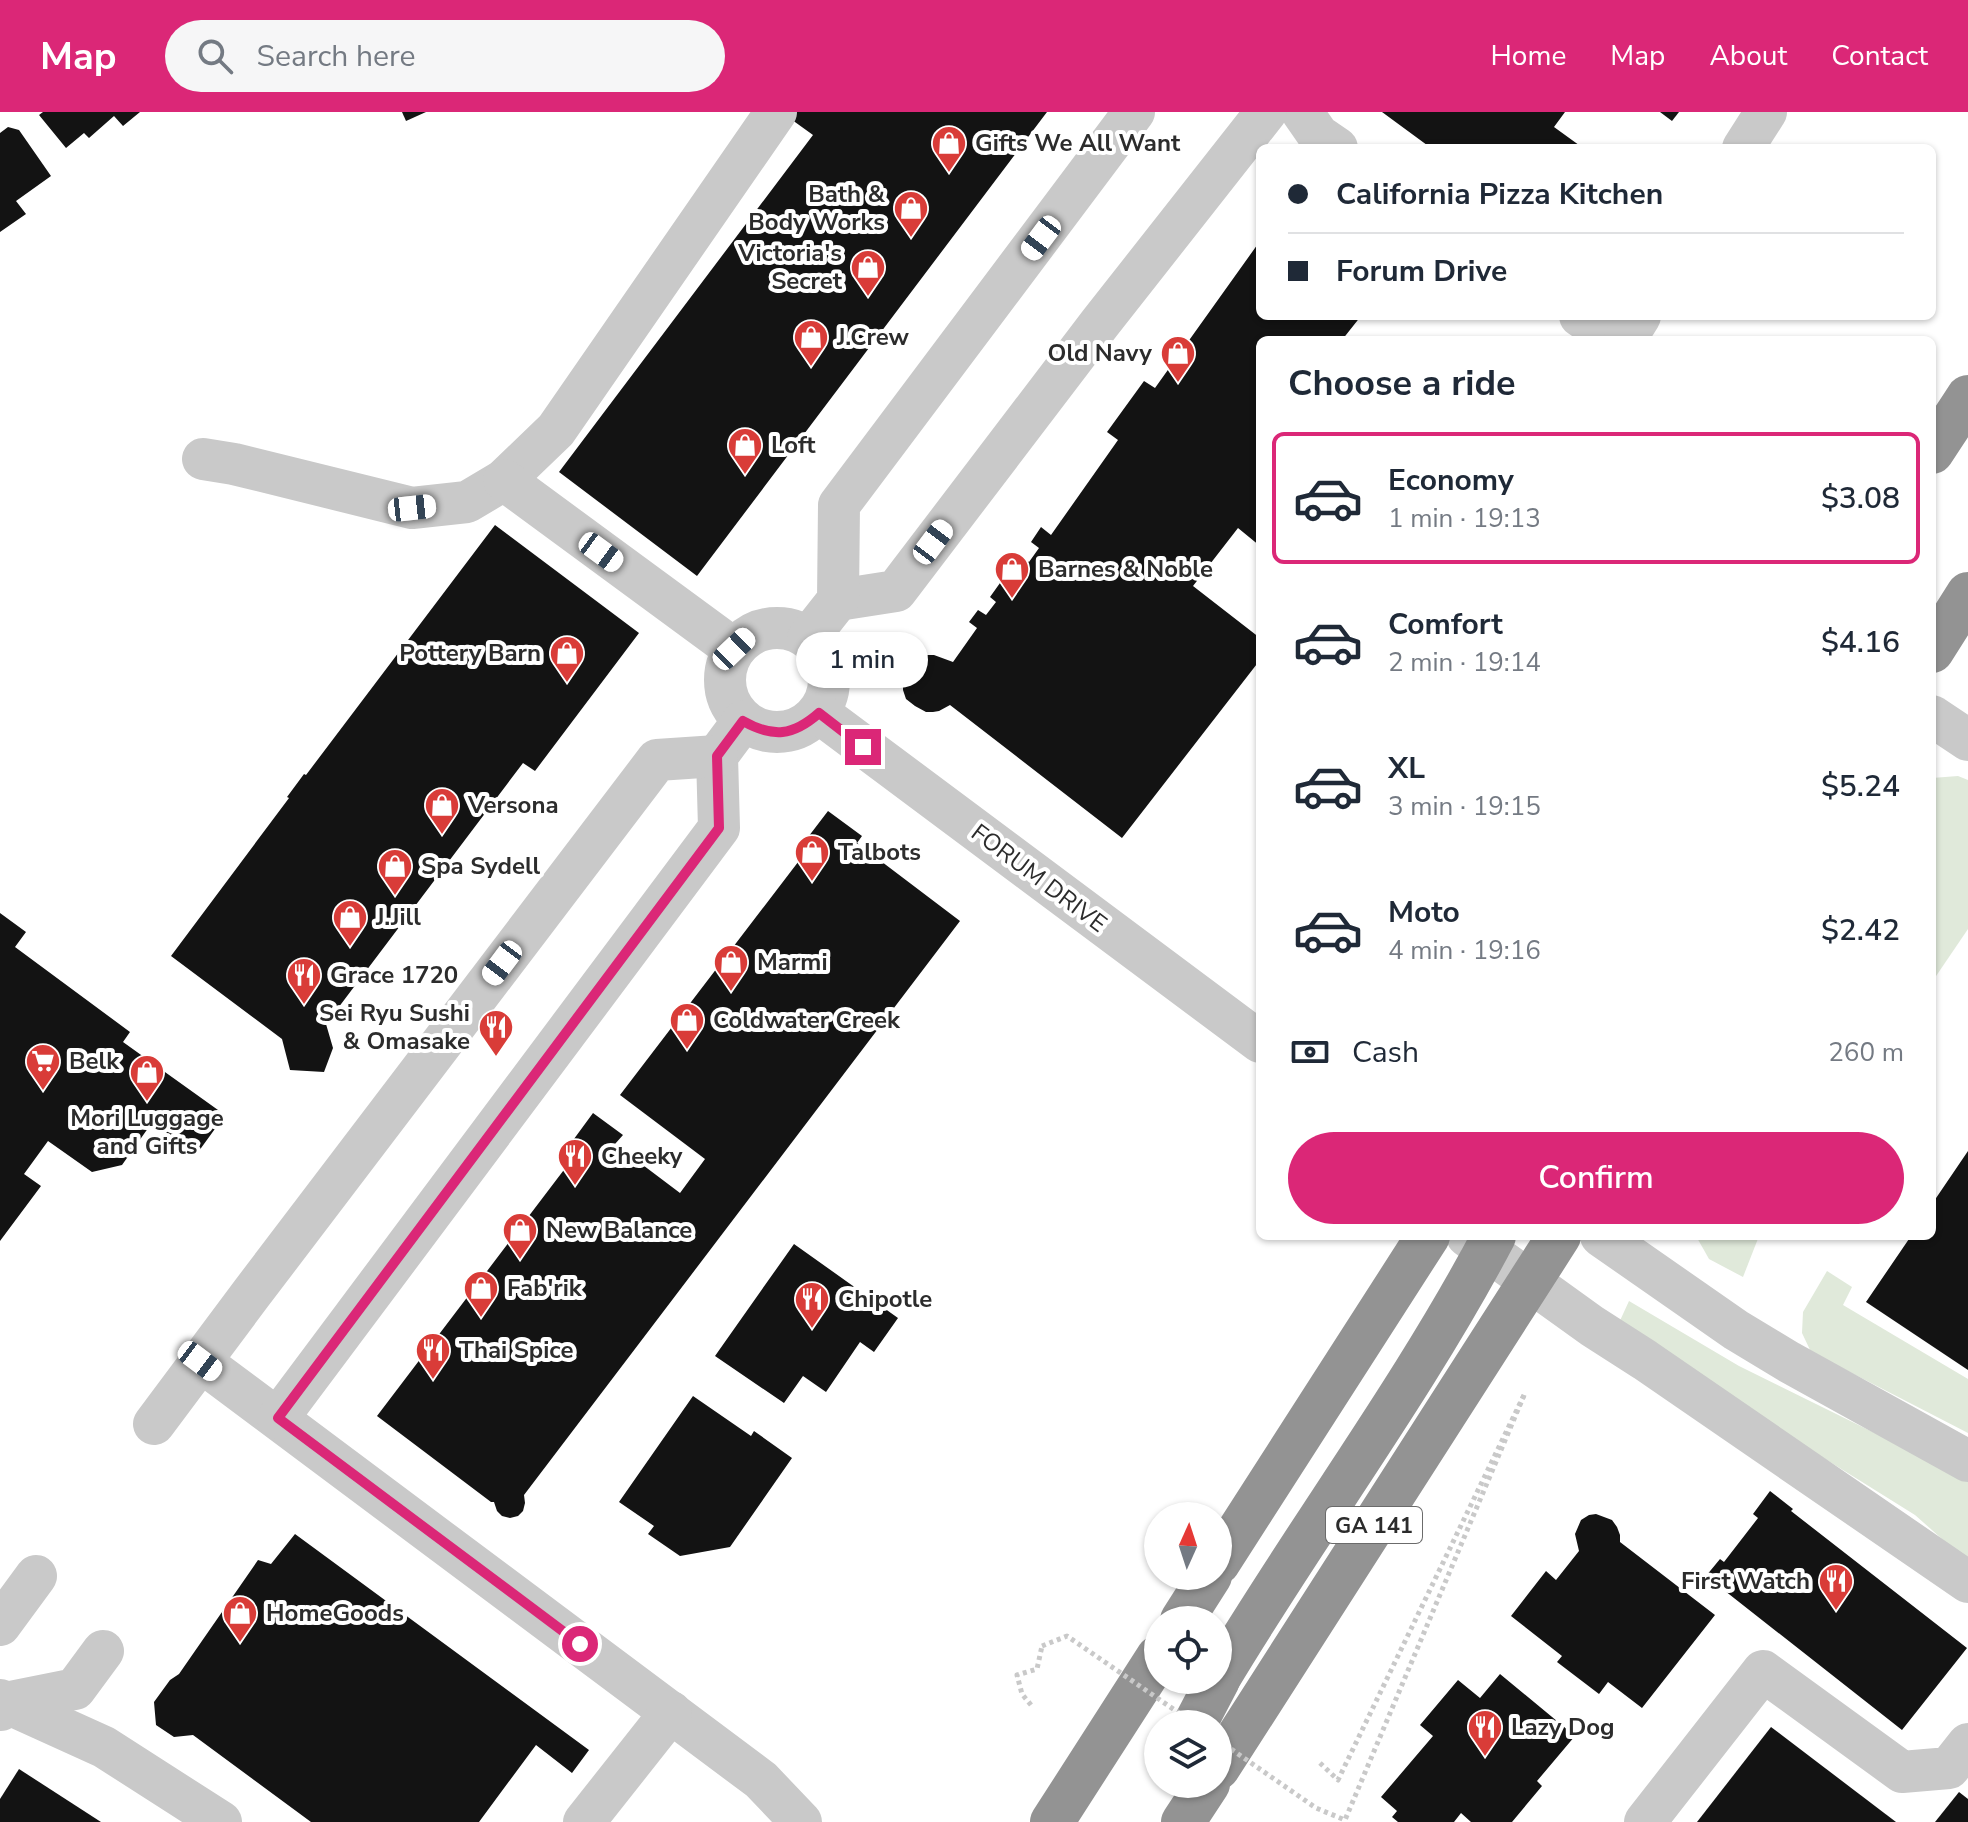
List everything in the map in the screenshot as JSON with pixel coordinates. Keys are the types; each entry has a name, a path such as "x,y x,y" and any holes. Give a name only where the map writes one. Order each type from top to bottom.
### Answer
{"highway":[{"path":"1936,446 1968,397"},
{"path":"1936,645 1968,594"},
{"path":"1232,1541 1425,1240"},
{"name":"GA 141","path":"1232,1746 1556,1240"},
{"path":"1232,1657 1439,1334 1482,1241"},
{"path":"1052,1822 1144,1679"},
{"path":"1156,1822 1165,1798"},
{"path":"1183,1822 1199,1798"}],"street":[{"path":"203,459 412,508 467,502 504,480 556,430 776,112"},
{"path":"808,638 838,600 839,505 1134,112"},
{"path":"838,600 896,591 1266,112"},
{"path":"1302,112 1318,135 1331,144"},
{"path":"1746,144 1766,112"},
{"path":"1586,320 1609,336"},
{"path":"504,480 734,649"},
{"path":"839,546 896,591"},
{"path":"777,628 808,638 820,650 828,665 830,682 827,698 819,713 791,731 774,733 743,721 726,695 724,679 734,649 761,630 777,628"},
{"name":"FORUM DRIVE","path":"819,713 1256,1039"},
{"path":"1936,719 1968,740"},
{"path":"278,1418 719,828 717,756 743,721"},
{"path":"154,1424 657,760 717,756"},
{"path":"1607,1240 1736,1330 1968,1461"},
{"path":"1482,1241 1529,1282 1968,1582"},
{"path":"200,1361 761,1780 801,1822"},
{"path":"0,1625 36,1576"},
{"path":"1,1699 75,1689 103,1651"},
{"path":"1645,1822 1763,1671 1902,1772 1949,1768 1968,1744"},
{"path":"1,1699 104,1747 221,1822"},
{"path":"584,1822 671,1712"}],"path":[{"path":"1232,1750 1316,1808 1345,1820 1525,1393 1338,1780 1320,1763"},
{"path":"1031,1705 1022,1694 1017,1675 1037,1669 1042,1646 1067,1636 1175,1710"}],"green space":[{"path":"1958,776 1968,780 1968,929 1936,976 1936,778"},
{"path":"1698,1240 1757,1240 1743,1277 1709,1259"},
{"path":"1827,1271 1852,1287 1843,1305 1968,1379 1968,1433 1811,1352 1802,1333 1803,1312"},
{"path":"1629,1301 1739,1366 1968,1479 1968,1562 1915,1515 1618,1325"}],"building":[{"path":"43,112 140,112 123,126 114,116 89,138 84,133 66,148 39,115"},
{"path":"402,112 426,112 406,121"},
{"path":"792,112 1047,112 697,576 559,472 813,135 788,117"},
{"path":"1382,112 1565,112 1554,127 1577,144 1426,144"},
{"path":"1660,112 1679,112 1672,121"},
{"path":"8,127 19,130 51,176 16,201 26,214 0,232 0,133"},
{"path":"1256,247 1256,320 1358,320 1345,336 1256,336 1256,543 1238,528 1193,586 1256,635 1256,665 1122,838 950,705 933,712 915,706 906,699 903,676 911,662 925,655 953,662 977,628 969,622 978,610 986,615 996,602 990,597 1000,583 1009,589 1019,575 1011,569 1020,556 1029,562 1039,548 1031,542 1041,527 1051,535 1118,440 1107,432 1144,381 1155,388"},
{"path":"495,525 639,633 535,771 523,763 326,1024 333,1048 324,1072 290,1070 282,1039 171,956 304,774"},
{"path":"828,811 862,836 857,843 960,921 524,1495 523,1511 510,1518 502,1516 494,1502 377,1416 579,1150 571,1143 593,1113 623,1135 615,1144 680,1193 705,1159 620,1095 808,849 802,845"},
{"name":"Belk","path":"0,913 26,932 15,947 130,1032 123,1042 225,1115 196,1155 151,1124 122,1165 92,1172 48,1141 24,1174 41,1186 0,1241"},
{"path":"1968,1151 1968,1370 1866,1302 1908,1240 1936,1240 1936,1198"},
{"name":"Chipotle","path":"794,1244 898,1318 874,1352 860,1342 826,1392 803,1376 784,1403 715,1356"},
{"path":"693,1396 751,1436 754,1431 792,1458 730,1547 680,1556 648,1534 654,1526 619,1502"},
{"name":"First Watch","path":"1770,1491 1793,1509 1791,1511 1967,1648 1902,1730 1706,1576 1720,1559 1724,1562 1758,1518 1753,1514"},
{"path":"1596,1514 1612,1520 1620,1542 1715,1615 1642,1708 1608,1682 1599,1694 1557,1662 1562,1656 1511,1616 1546,1571 1556,1580 1579,1551 1575,1534 1581,1520"},
{"path":"295,1534 589,1750 572,1773 536,1745 479,1822 311,1822 193,1735 174,1737 156,1725 154,1702 170,1680 179,1674 258,1560 271,1564"},
{"name":"Lazy Dog","path":"1500,1674 1575,1736 1537,1781 1542,1786 1512,1822 1471,1822 1461,1813 1454,1822 1398,1822 1392,1817 1397,1811 1381,1797 1433,1736 1420,1725 1458,1680 1480,1698"},
{"path":"1771,1727 1896,1822 1697,1822"},
{"path":"19,1769 101,1822 0,1822 0,1799"},
{"path":"1959,1792 1968,1799 1968,1822 1935,1822"}],"place":[{"name":"Gifts We All Want","path":"949,174"},
{"name":"Bath & Body Works","path":"911,239"},
{"name":"Victoria's Secret","path":"868,298"},
{"name":"J.Crew","path":"811,368"},
{"name":"Old Navy","path":"1178,384"},
{"name":"Loft","path":"745,476"},
{"name":"Barnes & Noble","path":"1012,600"},
{"name":"Pottery Barn","path":"567,684"},
{"name":"Versona","path":"442,836"},
{"name":"Talbots","path":"812,883"},
{"name":"Spa Sydell","path":"395,897"},
{"name":"J.Jill","path":"350,948"},
{"name":"Marmi","path":"731,993"},
{"name":"Grace 1720","path":"304,1006"},
{"name":"Coldwater Creek","path":"687,1051"},
{"name":"Sei Ryu Sushi & Omasake","path":"496,1058"},
{"name":"Belk","path":"43,1092"},
{"name":"Mori Luggage and Gifts","path":"147,1103"},
{"name":"Cheeky","path":"575,1187"},
{"name":"New Balance","path":"520,1261"},
{"name":"Fab'rik","path":"481,1319"},
{"name":"Chipotle","path":"812,1330"},
{"name":"Thai Spice","path":"433,1381"},
{"name":"First Watch","path":"1836,1612"},
{"name":"HomeGoods","path":"240,1644"},
{"name":"Lazy Dog","path":"1485,1758"}],"route":[{"path":"580,1644 278,1418 719,828 717,756 743,721 774,733 791,731 819,713 863,747"}]}
